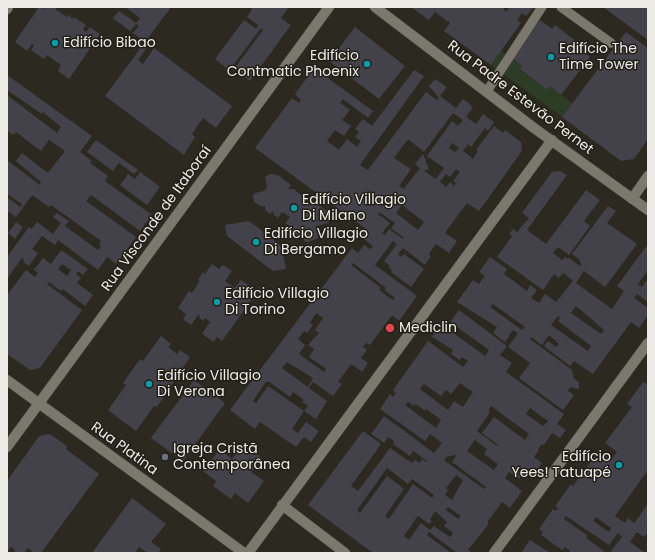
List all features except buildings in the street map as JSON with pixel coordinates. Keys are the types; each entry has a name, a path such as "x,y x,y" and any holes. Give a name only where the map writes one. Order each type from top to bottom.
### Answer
{"street":[{"name":"Rua Visconde de Itaboraí","path":"7,447 329,7"},
{"name":"Rua Padre Estevão Pernet","path":"376,7 552,140 648,210"},
{"path":"248,553 552,140"},
{"path":"632,199 648,176"},
{"path":"494,553 648,343"},
{"name":"Rua Platina","path":"7,380 244,553"},
{"path":"282,506 345,553"}],"lane":[{"path":"487,91 542,7"},
{"path":"561,7 611,43"}],"green space":[{"path":"501,51 522,66 520,70 547,90 550,86 572,103 562,117 491,65"}],"place":[{"name":"Edifício Bibao","path":"55,43"},
{"name":"Edifício The Time Tower","path":"551,57"},
{"name":"Edifício Contmatic Phoenix","path":"367,64"},
{"name":"Edifício Villagio Di Milano","path":"294,208"},
{"name":"Edifício Villagio Di Bergamo","path":"256,242"},
{"name":"Edifício Villagio Di Torino","path":"217,302"},
{"name":"Mediclin","path":"390,328"},
{"name":"Edifício Villagio Di Verona","path":"149,384"},
{"name":"Igreja Cristã Contemporânea","path":"165,457"},
{"name":"Edifício Yees! Tatuapé","path":"619,465"}]}
